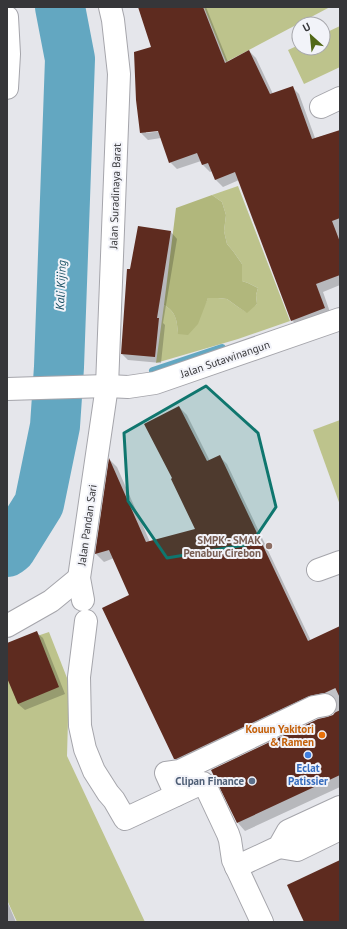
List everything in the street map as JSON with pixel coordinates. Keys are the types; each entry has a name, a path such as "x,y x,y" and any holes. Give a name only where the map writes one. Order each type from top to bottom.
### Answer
{"street":[{"name":"Jalan Suradinaya Barat","path":"107,386 119,74 113,20 110,7"},
{"path":"7,17 9,54 7,88"},
{"name":"Jalan Sutawinangun","path":"7,389 107,386 128,387 155,384 340,319"},
{"name":"Jalan Pandan Sari","path":"7,626 51,601 79,578 107,386"},
{"path":"318,570 340,562"},
{"path":"79,578 84,610 79,677 80,726 85,749 94,771 125,819 203,783 230,840 232,856 236,867 262,922"},
{"path":"176,795 166,773 180,771 270,724 314,707 325,705"},
{"path":"279,847 288,831 340,807"},
{"path":"236,867 279,847 297,850 340,829"}],"highlighted area":[{"path":"206,386 258,433 276,507 251,544 167,558 128,501 124,433"}],"green space":[{"path":"204,7 330,7 313,16 291,16 291,28 226,62"},
{"path":"340,26 340,67 304,84 288,50 291,49 291,56 331,56 331,30"},
{"path":"238,186 290,321 238,339 156,363 164,305 171,310 175,317 178,333 205,304 208,298 227,299 246,312 257,304 256,295 258,288 242,281 242,264 227,244 224,231 226,215 222,202 212,195"},
{"path":"212,195 222,202 226,215 224,231 227,244 242,264 242,281 258,288 256,295 257,304 247,313 227,299 208,298 198,324 188,335 178,334 175,317 164,305 176,208"},
{"path":"340,420 340,505 313,430"},
{"path":"49,632 69,683 67,756 145,922 17,922 7,900 7,646"}],"building":[{"path":"138,7 203,7 225,63 249,50 270,94 293,86 312,139 340,130 340,218 332,221 340,242 340,275 316,284 325,308 291,321 235,172 215,180 208,163 202,165 197,153 169,163 158,131 140,133 136,100 134,52 151,47"},
{"path":"138,226 171,231 157,318 159,318 155,357 121,354 127,269 130,269"},
{"path":"179,406 207,461 220,455 308,641 340,626 340,775 237,823 211,770 318,719 333,715 337,710 337,703 334,697 329,693 309,696 174,759 102,608 129,595 109,550 95,554 109,458 146,542 195,529 171,479 172,478 144,424"},
{"path":"37,631 59,687 18,704 7,678 7,643"},
{"path":"340,860 340,922 304,922 287,885"}],"waterway":[{"name":"Kali Kijing","path":"7,552 11,549 39,504 55,426 59,367 70,59 60,7"},
{"path":"153,371 222,348"}],"tunnel":[{"path":"325,705 340,698"}],"place":[{"name":"SMPK - SMAK Penabur Cirebon","path":"269,546"},
{"name":"Kouun Yakitori & Ramen","path":"322,735"},
{"name":"Eclat Patissier","path":"308,755"},
{"name":"Clipan Finance","path":"252,781"}]}
